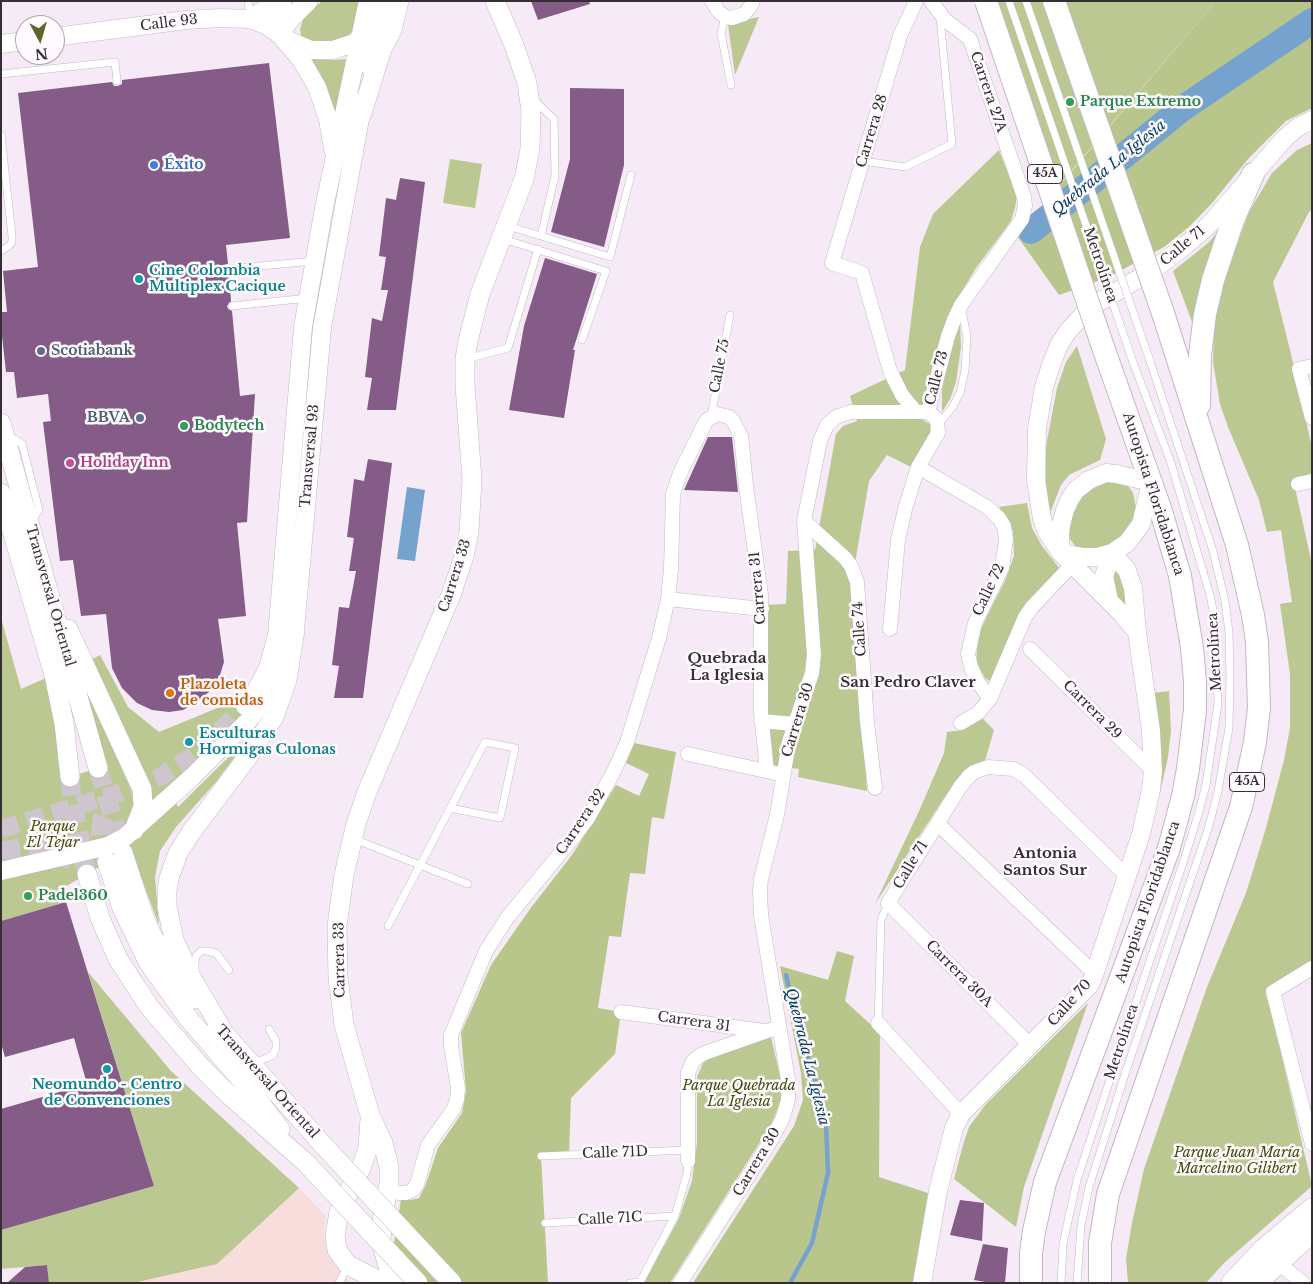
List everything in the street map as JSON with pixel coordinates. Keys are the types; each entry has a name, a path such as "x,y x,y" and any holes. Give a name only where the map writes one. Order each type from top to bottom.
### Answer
{"highway":[{"name":"Autopista Floridablanca","path":"986,1 1173,548 1191,639 1195,681 1195,710 1188,769 1180,810 1160,874 1045,1182 1034,1231 1030,1280"},
{"name":"45A","path":"1054,1 1163,313 1237,545 1253,615 1259,675 1257,725 1241,807 1108,1194 1100,1243 1100,1283"},
{"path":"1200,426 1200,356 1205,314 1222,248 1253,174"}],"main road":[{"path":"249,10 280,1"},
{"path":"279,34 273,18 274,10 280,1"},
{"path":"279,34 291,18 308,1"},
{"path":"361,116 382,49 392,30 399,1"},
{"name":"Carrera 33","path":"395,1283 384,1254 382,1232 389,1186 388,1159 370,1116 344,1025 338,977 337,926 344,875 356,839 367,792 451,594 464,556 469,532 472,480 465,385 465,359 472,319 480,294 505,232 528,166 531,130 528,95 522,66 494,1"},
{"name":"Transversal Oriental","path":"3,428 98,768"},
{"name":"Transversal Oriental","path":"1,493 56,684 66,738 70,778"},
{"path":"45,581 142,789 142,807 134,830"},
{"path":"225,1035 181,958 174,940 167,907 169,878 172,865 192,831 248,758 274,717 287,680 295,630"},
{"name":"Transversal Oriental","path":"123,853 144,917 163,956 183,987 324,1146 452,1283"},
{"path":"107,862 122,908 148,962 188,1018 255,1096 306,1163"},
{"name":"Transversal Oriental","path":"87,874 100,918 118,959 150,1008 201,1067 306,1163 418,1283"},
{"name":"Carrera 33","path":"348,1265 337,1250 336,1224 339,1212 368,1148 370,1116"},
{"path":"357,1175 372,1170 379,1172 384,1176 389,1186"},
{"path":"1232,1283 1264,1249 1312,1209"},
{"path":"1256,1283 1312,1232"},
{"path":"348,1265 370,1264 379,1260 384,1254"},
{"path":"348,1265 383,1283"}],"street":[{"path":"367,31 368,1"},
{"path":"367,31 382,1"},
{"path":"712,1 718,11 725,17 732,18 744,14 753,1"},
{"name":"Carrera 28","path":"916,1 900,36 832,263 862,273 890,371 902,395 922,412"},
{"name":"Carrera 27A","path":"931,1 940,14 970,39 1024,197"},
{"name":"Calle 93","path":"65,36 186,20 220,18 249,10 265,25 279,34 312,50 322,51 345,47 367,31"},
{"name":"Transversal 93","path":"1,871 108,846 125,837 192,777 259,709 276,682 283,666 295,630 322,328 361,116 367,31"},
{"name":"Transversal 93","path":"245,706 256,691 268,668 277,635 299,362 308,298 334,161 367,31"},
{"name":"Calle 93","path":"279,34 302,61 323,102 332,137 334,161"},
{"path":"1,44 15,42"},
{"name":"Calle 71","path":"1067,559 1047,532 1042,519 1036,480 1036,446 1039,413 1044,387 1059,345 1068,331 1081,317 1099,302 1153,270 1209,225 1285,138 1312,120"},
{"name":"Calle 73","path":"890,628 901,525 910,488 918,467 938,433 938,419 922,412 948,336 961,305 1022,219 1025,206 1024,197"},
{"path":"1306,367 1312,418"},
{"name":"Carrera 30","path":"680,1283 767,1147 782,1120 788,1100 788,1080 773,1029 760,890 777,815 789,742 809,686 814,655 804,521 823,433 827,425 836,417 851,412 922,412"},
{"name":"Carrera 32","path":"389,1186 399,1193 413,1190 417,1184 428,1145 453,1110 457,1100 458,1088 451,1035 486,951 507,918 576,834 614,771 634,725 668,599 671,570 673,494 680,473 707,420 717,416"},
{"name":"Carrera 31","path":"717,416 729,416 741,436 762,609 761,720 767,771"},
{"name":"Calle 72","path":"918,467 987,507 999,518 1004,526 1006,539 1002,568 975,623 968,654 977,681 990,699"},
{"path":"961,723 978,712 990,699 1026,617 1067,559 1098,557 1112,553 1130,541 1141,524 1151,482 1106,473 1096,476 1083,484 1073,495 1065,510 1060,533 1067,559 1109,600 1137,632"},
{"name":"Calle 74","path":"804,521 845,558 851,566 857,582 867,722 875,788"},
{"path":"1109,600 1104,576 1112,553"},
{"name":"Calle 70","path":"922,1283 938,1190 949,1141 961,1114 1084,992 1095,974 1146,819 1153,771 1151,731 1131,579 1127,570 1112,553"},
{"path":"668,599 762,609"},
{"name":"Carrera 29","path":"1030,649 1153,771"},
{"path":"761,720 795,724"},
{"path":"688,754 783,774"},
{"name":"Calle 71","path":"888,903 960,787 974,772 988,767 1014,769 1024,775 1127,876"},
{"path":"937,823 1095,974"},
{"name":"Carrera 30A","path":"888,903 1030,1045"},
{"path":"1312,968 1272,992 1312,1144"},
{"name":"Carrera 31","path":"621,1012 773,1029"},
{"path":"878,1023 961,1114"},
{"path":"688,1155 688,1073 692,1061 702,1054 773,1029"},
{"path":"1277,1262 1303,1283"}],"lane":[{"name":"Metrolínea","path":"1008,1 1170,463 1210,595 1216,625 1218,703 1208,777 1183,863 1077,1180 1063,1244 1061,1283"},
{"name":"Metrolínea","path":"1026,1 1149,358 1213,551 1225,601 1229,632 1229,728 1218,791 1209,826 1089,1187 1081,1226 1077,1283"},
{"path":"863,161 905,167 952,144 940,14"},
{"path":"725,17 721,33 731,85"},
{"path":"1,74 115,62 117,81"},
{"path":"528,95 554,119 555,176 541,236"},
{"path":"1,135 12,242 1,251"},
{"path":"505,232 541,236 610,257 631,175"},
{"path":"505,232 538,249 606,271 582,340"},
{"path":"465,359 508,348 538,249"},
{"path":"228,269 314,260"},
{"path":"232,306 308,298"},
{"path":"939,423 952,408 960,393 965,371 967,336 961,305"},
{"name":"Calle 75","path":"717,416 730,316"},
{"path":"388,926 450,808 485,742 515,748 500,818 450,808"},
{"path":"356,839 468,884"},
{"name":"Calle 71","path":"878,1023 880,920 888,903"},
{"path":"201,994 194,963 196,956 201,951 207,950 216,953 229,970"},
{"path":"251,1064 273,1055 276,1041 269,1029"},
{"path":"630,1283 640,1282 674,1216 687,1174 688,1155"},
{"name":"Calle 71D","path":"541,1156 688,1155"},
{"name":"Calle 71C","path":"545,1223 674,1216"},
{"path":"339,1283 348,1265"}],"shaded area":[{"path":"299,1188 326,1216 324,1233 328,1255 350,1281 356,1283 133,1283 217,1264"}],"green space":[{"path":"322,1 359,1 356,26 343,40 320,45 304,40 301,35 300,29 303,20"},
{"name":"Parque Extremo","path":"975,1 1216,1 1044,203"},
{"path":"1216,1 1312,1 1312,108 1286,121 1248,159 1213,202 1189,227 1164,247 1111,276 1059,295 1017,236"},
{"path":"759,17 735,75 728,24"},
{"path":"310,59 346,59 336,115"},
{"name":"Parque Juan María Marcelino Gilibert","path":"1312,143 1312,210 1309,212 1273,282 1312,448 1312,473 1293,479 1312,564 1312,961 1266,988 1312,1186 1224,1263 1206,1283 1128,1283 1126,1259 1144,1169 1207,987 1246,893 1266,828 1284,760 1290,728 1290,674 1280,604 1292,602 1281,530 1267,532 1259,500 1220,404 1213,362 1214,326 1225,278 1249,212 1272,173 1297,150"},
{"path":"999,150 1017,196 1015,208 1011,221 976,268 957,299 943,334 921,419 930,424 930,437 911,467 887,455 869,481 852,581 867,791 798,777 799,769 771,765 767,706 766,605 786,604 788,551 815,550 836,434 843,426 857,421 850,396 905,370 920,247 933,214"},
{"path":"450,159 482,164 475,208 443,203"},
{"path":"1223,226 1195,330 1173,271 1208,243"},
{"path":"960,320 961,347 956,382 950,399 942,412 942,390 952,343"},
{"path":"1077,346 1106,439 1100,460 1069,475 1061,485 1050,513 1046,483 1046,446 1057,388 1066,362"},
{"path":"1103,478 1126,483 1133,493 1136,507 1135,519 1129,532 1102,550 1076,547 1067,535 1074,502"},
{"path":"1027,503 1032,528 1042,546 1060,569 993,683 985,678 976,661 979,633 1005,581 1014,556 1013,531 999,507"},
{"path":"1111,568 1115,568 1124,580 1129,609 1117,599"},
{"name":"Parque El Tejar","path":"1,618 21,689 46,678 56,721 63,779 105,766 79,666 100,655 128,707 159,732 232,702 245,718 170,789 178,807 252,734 216,782 176,827 160,851 155,877 159,925 134,859 123,853 63,888 66,902 1,921"},
{"path":"1169,691 1171,731 1168,757 1159,797 1160,764 1152,693"},
{"path":"982,718 994,730 985,761 964,773 946,795 875,904 944,753 947,732 963,730"},
{"path":"634,743 676,752 664,819 652,817 645,874 630,873 621,937 609,936 598,1008 621,1012 615,1054 571,1098 569,1155 541,1156 548,1283 405,1283 393,1250 401,1199 411,1200 419,1198 426,1184 438,1148 462,1113 466,1091 461,1033 491,965 530,909 572,855 616,785 639,796 649,774 626,763"},
{"path":"837,951 854,956 845,1001 880,1033 879,1177 928,1193 913,1283 693,1283 794,1126 803,1100 801,1073 780,966 828,980"},
{"path":"88,972 171,1071 299,1188 217,1264 133,1283 49,1283 47,1265 1,1269 1,1230 154,1186"},
{"path":"1088,1003 1024,1187 1016,1227 954,1179 963,1145 969,1127 986,1104"},
{"name":"Parque Quebrada La Iglesia","path":"771,1037 780,1076 782,1098 771,1125 670,1283 644,1283 679,1218 692,1181 697,1143 697,1077 703,1063 711,1058"}],"water":[{"path":"407,487 425,490 415,561 397,559"}],"building":[{"path":"531,1 589,1 590,4 538,20"},
{"path":"269,63 290,238 226,245 228,264 223,269 224,272 229,274 231,301 227,306 232,311 240,396 255,394 247,522 237,523 246,616 218,619 224,662 220,675 212,689 199,701 183,710 169,712 152,710 137,703 122,688 112,668 106,614 81,616 73,560 60,561 43,422 51,421 48,394 17,398 14,372 6,372 1,327 1,312 7,312 3,271 38,267 18,93 112,82 114,86 118,86 122,84 122,80"},
{"path":"570,88 624,89 624,165 604,247 551,232 570,159"},
{"path":"400,178 425,182 396,410 367,410 372,378 365,377 372,318 382,321 388,290 381,290 386,257 379,256 386,198 396,200"},
{"path":"545,258 597,274 573,350 575,350 564,418 509,410 524,326"},
{"path":"708,437 732,437 738,492 684,490"},
{"path":"368,459 392,463 363,698 334,698 339,666 332,665 339,607 349,608 356,571 349,571 354,538 347,537 354,479 364,481"},
{"name":"Neomundo - Centro de Convenciones","path":"66,902 154,1186 1,1230 1,1109 87,1084 74,1038 5,1057 1,1043 1,921"},
{"path":"960,1200 984,1203 982,1241 950,1235"},
{"path":"983,1244 1008,1248 1005,1283 974,1280"},
{"path":"47,1265 49,1283 7,1283 25,1267"}],"waterway":[{"name":"Quebrada La Iglesia","path":"1031,231 1183,108 1312,21"},
{"name":"Quebrada La Iglesia","path":"786,975 798,1027 817,1086 826,1123 828,1173 812,1243 790,1283"}],"tunnel":[{"path":"1,829 119,793 160,777 191,757 245,706"},
{"path":"98,768 123,853"},
{"path":"70,777 72,799 87,874"},
{"path":"107,862 100,834 102,820 111,801"},
{"path":"1,851 24,847 38,847 55,851 73,862"}],"place":[{"name":"Parque Extremo","path":"1070,102"},
{"name":"Éxito","path":"154,165"},
{"name":"Cine Colombia Multiplex Cacique","path":"139,279"},
{"name":"Scotiabank","path":"41,351"},
{"name":"BBVA","path":"140,418"},
{"name":"Bodytech","path":"184,426"},
{"name":"Holiday Inn","path":"70,463"},
{"name":"Plazoleta de comidas","path":"170,693"},
{"name":"Esculturas Hormigas Culonas","path":"189,742"},
{"name":"Padel360","path":"28,896"},
{"name":"Neomundo - Centro de Convenciones","path":"107,1069"}],"district":[{"name":"Quebrada La Iglesia","path":"727,668"},
{"name":"San Pedro Claver","path":"908,683"},
{"name":"Antonia Santos Sur","path":"1045,862"}]}
